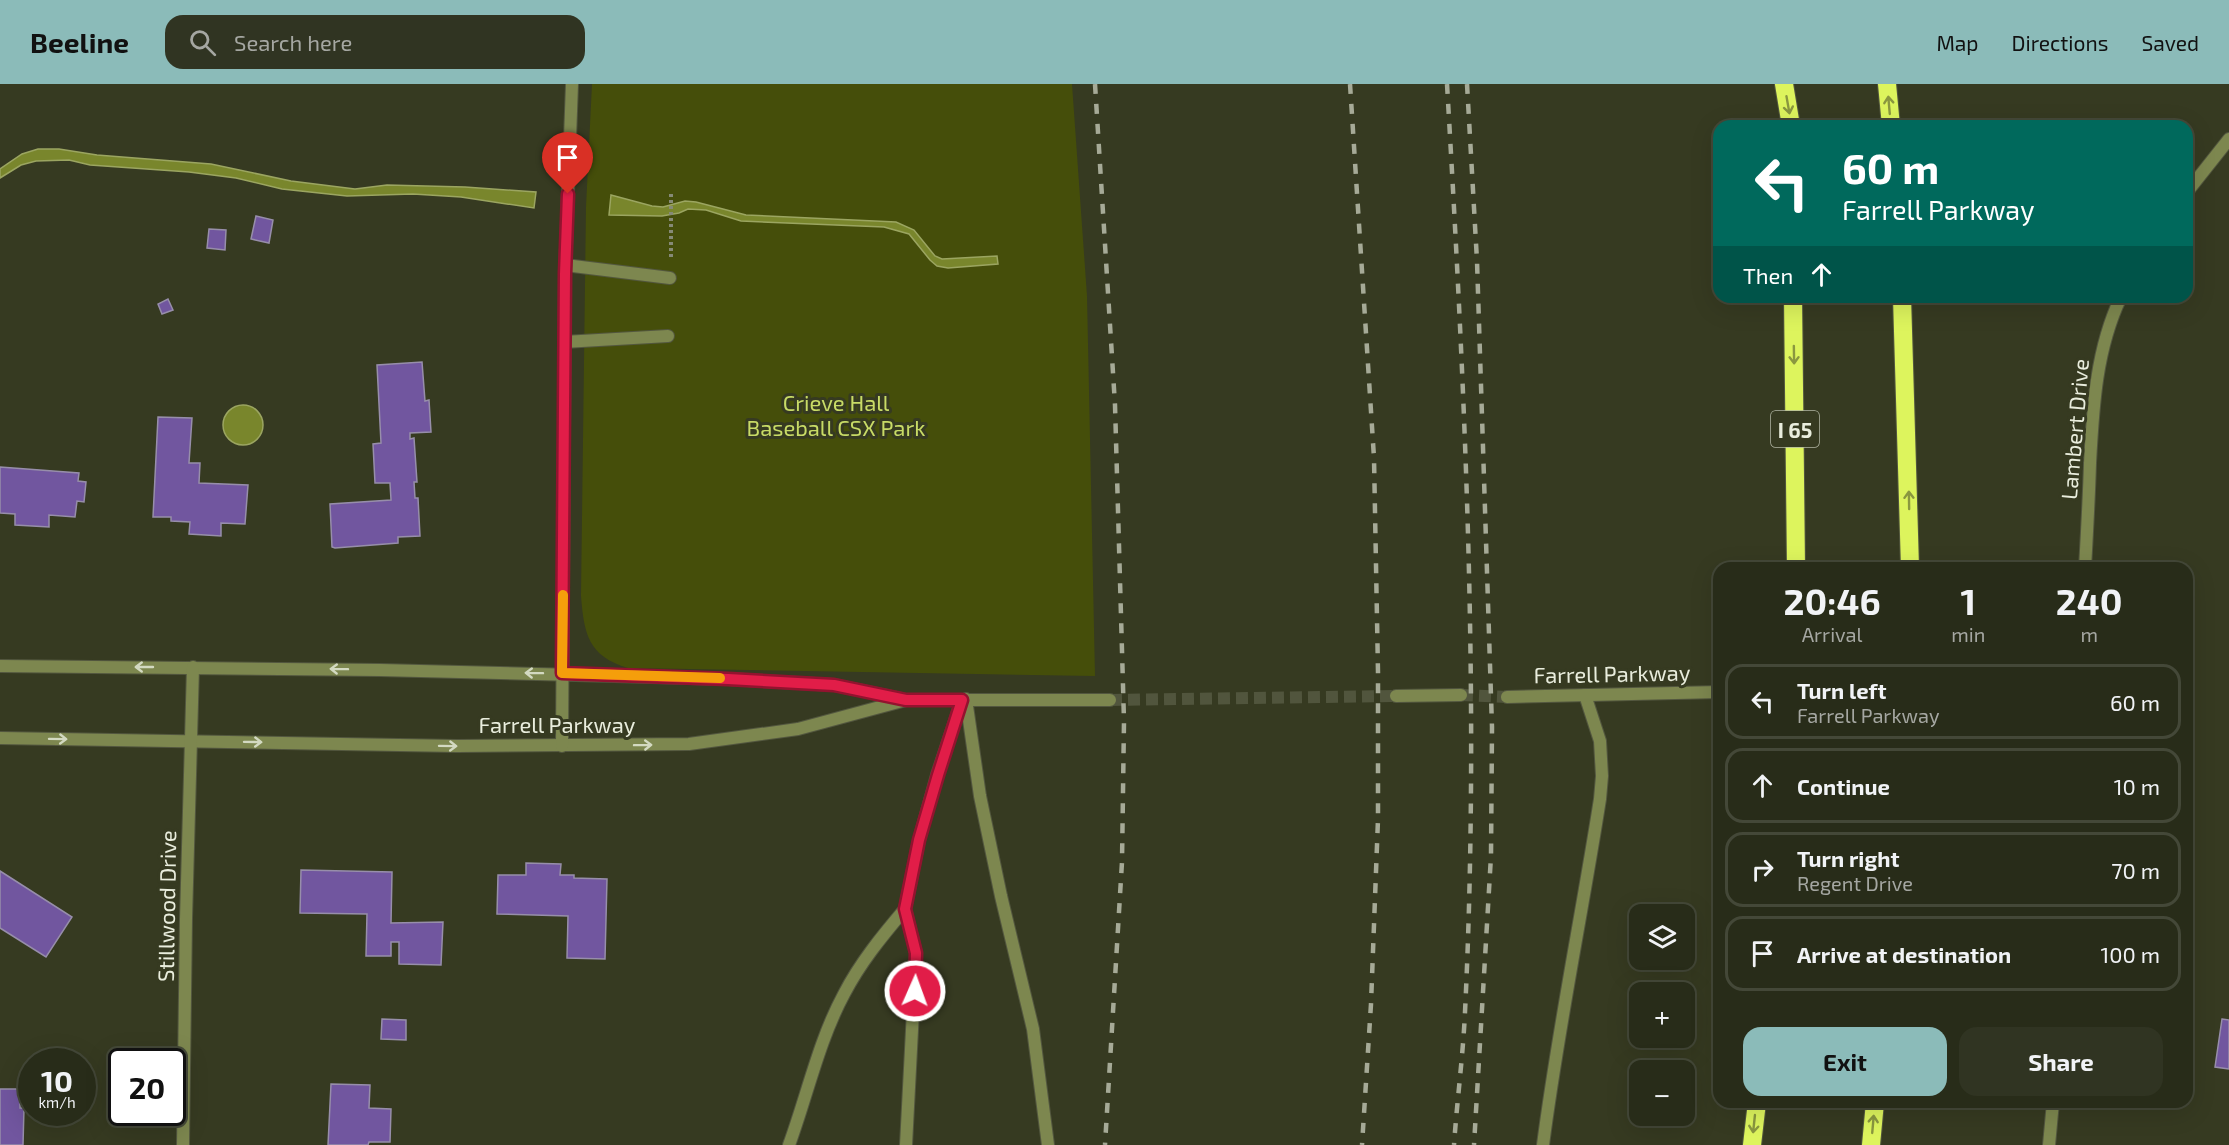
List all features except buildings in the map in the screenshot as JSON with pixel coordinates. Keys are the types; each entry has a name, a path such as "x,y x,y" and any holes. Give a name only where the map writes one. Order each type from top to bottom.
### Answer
{"highway":[{"path":"1784,84 1790,120"},
{"path":"1887,84 1890,120"},
{"name":"I 65","path":"1793,303 1796,562"},
{"path":"1902,303 1910,562"},
{"path":"1752,1145 1755,1108"},
{"path":"1871,1145 1874,1108"}],"street":[{"path":"562,746 565,265 572,84"},
{"path":"2193,183 2229,139"},
{"path":"565,265 670,278"},
{"name":"Lambert Drive","path":"2085,562 2094,405 2102,346 2119,303"},
{"path":"564,342 668,336"},
{"path":"0,666 562,673 728,679 834,685 906,700"},
{"name":"Stillwood Drive","path":"183,1145 193,668"},
{"name":"Farrell Parkway","path":"1506,697 1713,692"},
{"path":"1396,696 1461,695"},
{"path":"1543,1145 1551,1083 1600,799 1602,776 1600,741 1585,695"},
{"name":"Farrell Parkway","path":"0,738 445,746 690,744 747,738 798,729 906,700 1110,700"},
{"path":"906,1145 916,953 905,909 919,840 938,775 964,700"},
{"path":"964,700 1000,896 1033,1029 1048,1145"},
{"path":"789,1145 828,1030 843,995 869,952 905,909"},
{"path":"2049,1145 2052,1108"}],"path":[{"path":"671,194 671,260"}],"green space":[{"name":"Crieve Hall Baseball CSX Park","path":"592,84 1072,84 1087,296 1095,676 628,668 604,657 596,650 584,622 581,596 586,207"}],"shaded area":[{"path":"38,149 59,149 97,155 211,164 291,181 355,189 387,185 536,192 534,208 461,197 413,194 347,196 282,189 236,178 189,172 90,165 69,160 36,161 21,165 0,178 0,169 22,154"},
{"path":"611,195 663,207 685,201 696,202 746,215 896,222 914,230 935,256 942,259 997,256 998,264 948,268 937,266 909,234 884,227 741,221 706,210 688,209 662,216 609,215"},
{"path":"243,405 257,411 263,425 257,439 243,445 229,439 223,425 229,411"}],"tunnel":[{"path":"1461,695 1507,697"},
{"path":"1110,700 1396,696"}],"railway":[{"path":"1095,84 1115,405 1124,721 1122,862 1105,1145"},
{"path":"1350,84 1374,458 1378,672 1378,819 1371,1004 1362,1145"},
{"path":"1447,84 1465,432 1471,664 1469,896 1464,1029 1454,1145"},
{"path":"1467,84 1477,261 1492,727 1491,856 1474,1145"}],"slow traffic":[{"path":"563,595 562,673 720,678"}],"route":[{"path":"568,194 565,274 562,673 834,685 906,700 962,700 919,840 905,909 916,953 915,991"}]}
